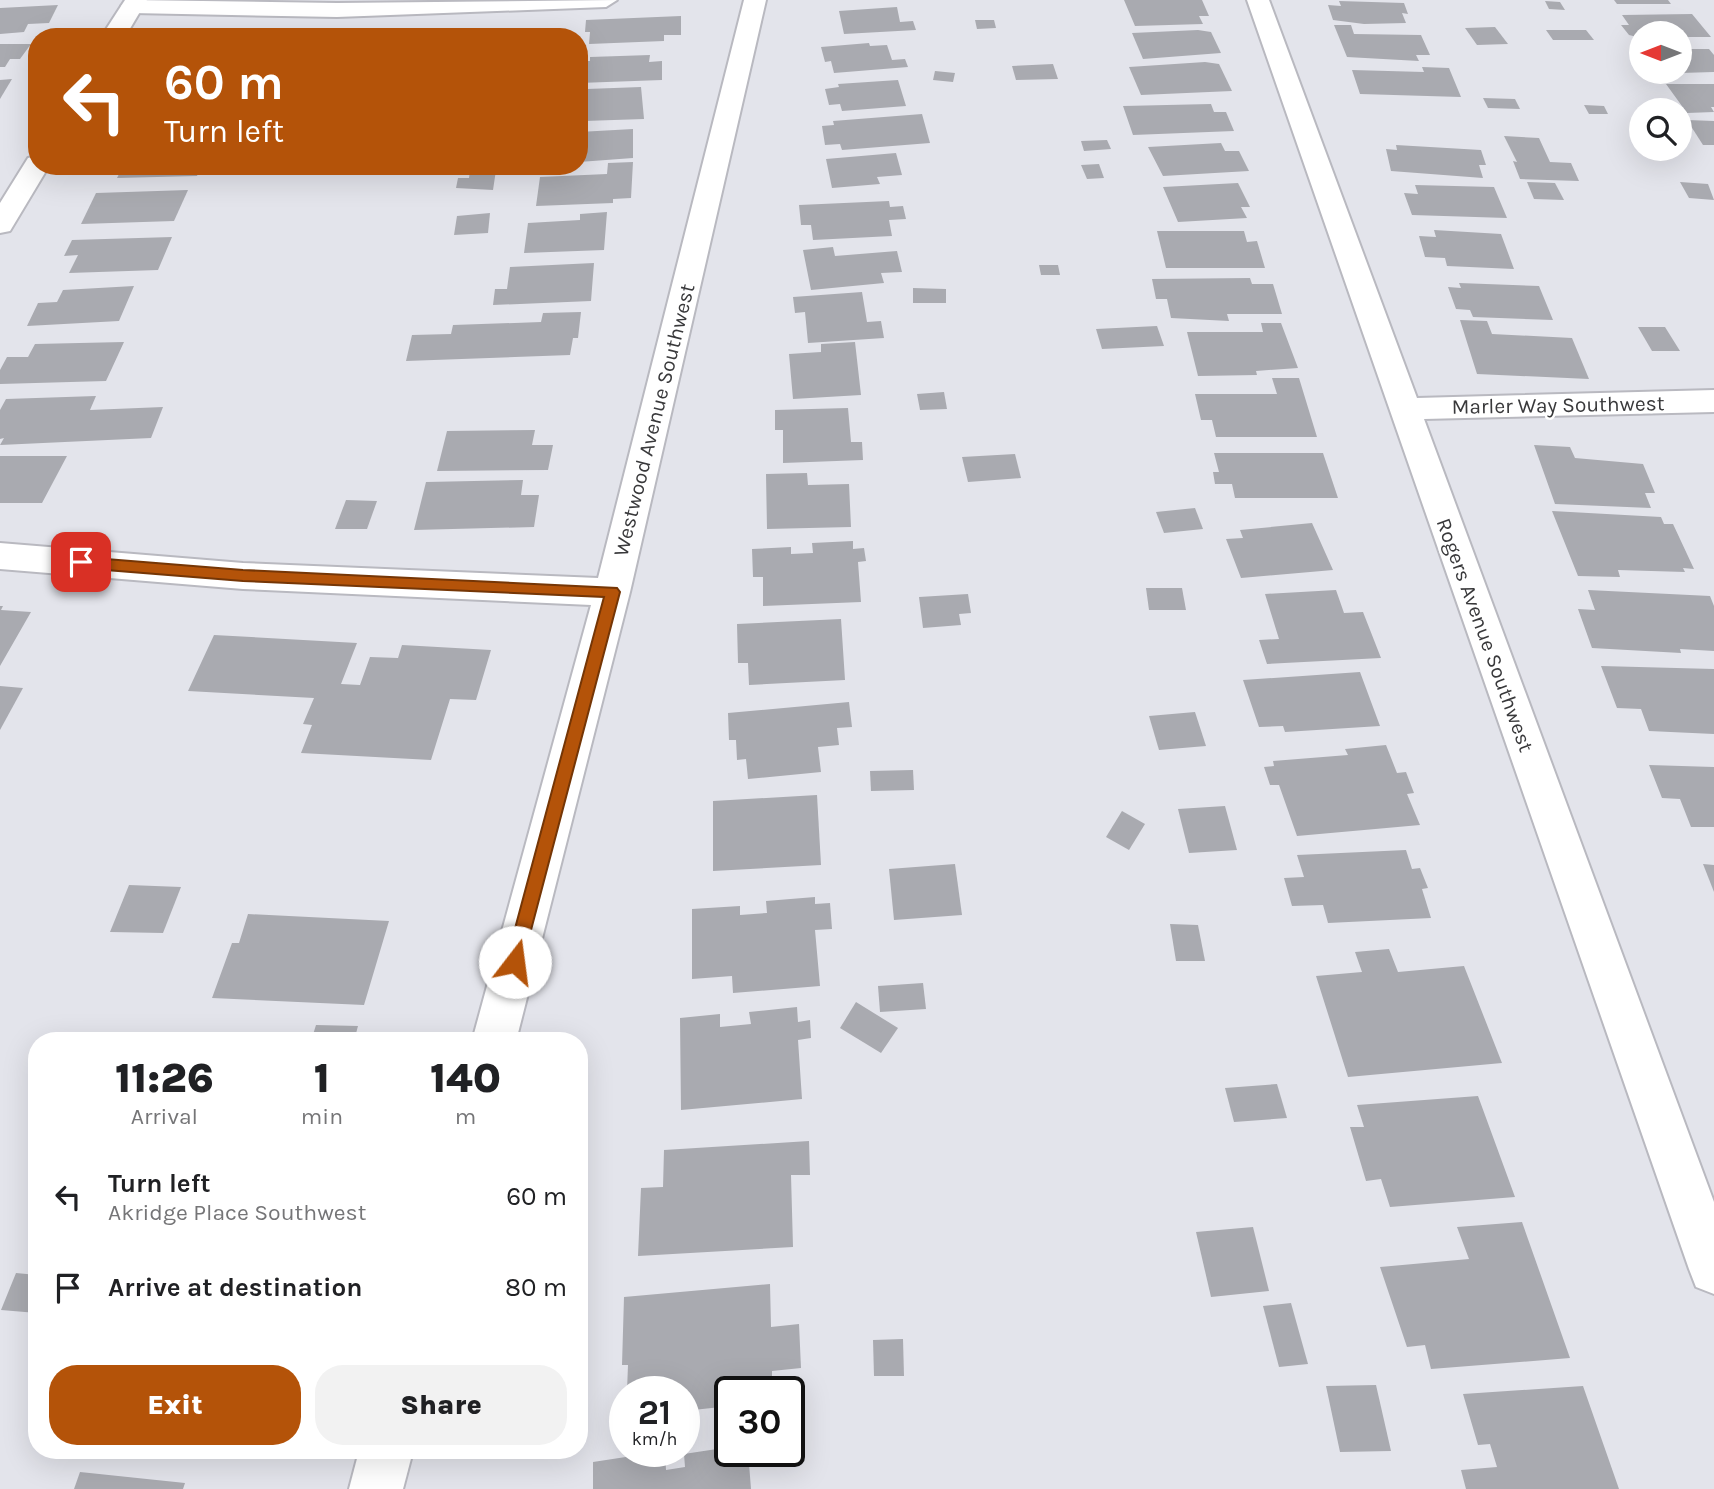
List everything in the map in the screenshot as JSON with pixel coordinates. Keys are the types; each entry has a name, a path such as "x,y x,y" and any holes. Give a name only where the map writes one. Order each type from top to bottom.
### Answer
{"street":[{"path":"119,28 134,3 337,10 606,0"},
{"name":"Westwood Avenue Southwest","path":"496,1032 612,592 755,0"},
{"name":"Rogers Avenue Southwest","path":"1258,0 1714,1269"},
{"path":"0,225 30,175"},
{"name":"Marler Way Southwest","path":"1403,409 1714,401"},
{"path":"0,556 243,576 612,592"},
{"path":"376,1489 384,1459"}],"building":[{"path":"1124,0 1202,0 1209,16 1199,16 1203,24 1135,26"},
{"path":"1614,0 1668,0 1671,4 1617,4"},
{"path":"1339,1 1404,3 1408,14 1402,13 1406,23 1364,24 1333,20 1328,5 1341,6"},
{"path":"1545,1 1560,2 1565,10 1549,9"},
{"path":"58,5 49,23 28,24 24,32 0,34 0,8"},
{"path":"897,7 900,22 913,21 916,30 844,34 839,11"},
{"path":"1692,14 1711,37 1692,37 1692,21 1629,21 1629,25 1622,15"},
{"path":"681,16 681,35 664,35 664,41 589,44 590,32 585,28 586,20"},
{"path":"975,20 994,20 996,28 977,29"},
{"path":"1334,25 1351,25 1354,34 1421,35 1430,55 1416,55 1419,61 1347,57"},
{"path":"1621,25 1629,25 1629,35"},
{"path":"1495,27 1508,44 1477,45 1465,28"},
{"path":"1198,30 1211,32 1221,53 1143,59 1132,33"},
{"path":"1546,30 1586,30 1594,40 1553,40"},
{"path":"869,43 870,46 887,45 892,60 905,59 908,67 834,73 831,61 825,62 821,47"},
{"path":"0,44 28,44 20,59 10,59 5,67 0,67"},
{"path":"1692,49 1709,49 1714,55 1714,72 1692,73"},
{"path":"650,55 649,62 662,61 662,80 588,83 590,57"},
{"path":"1205,62 1219,64 1232,91 1141,95 1129,67"},
{"path":"1053,64 1058,79 1016,80 1012,66"},
{"path":"1422,67 1449,68 1461,97 1360,94 1352,70 1424,72"},
{"path":"935,71 955,73 953,82 933,80"},
{"path":"12,79 0,99 0,80"},
{"path":"898,80 906,106 842,111 840,104 829,105 825,89 839,87 838,84"},
{"path":"1666,84 1714,84 1714,107 1711,107 1714,112 1692,113 1692,98 1676,98"},
{"path":"641,87 644,119 588,121 588,89"},
{"path":"1483,98 1515,99 1520,109 1488,108"},
{"path":"1211,104 1214,112 1226,112 1234,131 1133,135 1123,106"},
{"path":"1584,105 1604,106 1608,114 1589,114"},
{"path":"922,114 930,143 842,150 840,144 825,145 822,126 834,125 833,121"},
{"path":"1692,120 1714,121 1714,145 1703,145 1692,128"},
{"path":"633,129 633,158 588,161 588,132"},
{"path":"1504,136 1539,138 1550,162 1571,163 1579,181 1520,179 1513,161 1517,162"},
{"path":"1107,140 1111,149 1084,151 1081,141"},
{"path":"1221,143 1225,151 1239,151 1249,171 1163,176 1148,147"},
{"path":"1396,145 1481,150 1486,165 1479,165 1483,178 1391,171 1386,149 1397,150"},
{"path":"896,153 902,175 877,177 880,184 832,188 826,159"},
{"path":"633,162 631,198 613,199 613,203 536,206 540,177 607,174 608,163"},
{"path":"1099,164 1104,178 1087,179 1081,165"},
{"path":"118,175 197,175 197,176 117,178"},
{"path":"469,175 495,175 493,190 456,188 458,178 469,178"},
{"path":"1527,182 1555,183 1564,200 1534,199"},
{"path":"1680,182 1708,184 1714,200 1689,198"},
{"path":"1238,183 1250,207 1241,207 1247,218 1178,222 1163,187"},
{"path":"1415,185 1494,187 1507,218 1412,215 1404,193 1418,194"},
{"path":"188,190 174,221 81,224 96,193"},
{"path":"889,201 890,207 903,206 906,219 889,220 892,236 813,240 811,225 801,225 799,205"},
{"path":"607,212 604,250 524,253 528,223 580,220 580,214"},
{"path":"490,213 488,233 454,235 457,216"},
{"path":"1434,230 1501,234 1514,269 1447,266 1445,258 1425,257 1419,236 1436,237"},
{"path":"1157,231 1244,231 1247,242 1257,241 1265,268 1166,268"},
{"path":"172,237 158,270 69,273 78,255 64,256 72,240"},
{"path":"833,247 835,256 897,251 902,272 881,273 884,283 811,290 803,250"},
{"path":"594,263 591,301 493,305 495,289 507,289 510,267"},
{"path":"1039,265 1058,265 1060,275 1041,275"},
{"path":"1250,278 1252,284 1273,284 1282,314 1227,314 1229,321 1171,318 1167,299 1156,299 1152,279"},
{"path":"1459,283 1539,286 1553,320 1473,317 1470,310 1456,309 1448,287 1461,288"},
{"path":"134,286 119,321 27,326 38,303 57,302 63,290"},
{"path":"913,288 946,289 946,303 913,303"},
{"path":"862,292 867,322 881,321 884,338 808,343 805,312 795,313 793,297"},
{"path":"581,312 578,338 573,338 570,355 406,361 412,335 451,334 453,325 541,322 543,313"},
{"path":"1460,320 1487,321 1492,334 1572,338 1589,379 1477,374"},
{"path":"1261,323 1281,323 1298,368 1256,371 1257,375 1198,376 1187,332 1263,332"},
{"path":"1157,326 1164,346 1102,349 1096,329"},
{"path":"1638,327 1665,327 1680,351 1652,351"},
{"path":"124,342 106,381 0,384 0,370 7,357 28,357 35,344"},
{"path":"855,342 861,395 793,399 789,354 821,352 821,344"},
{"path":"1272,378 1299,378 1317,437 1216,437 1212,420 1201,420 1195,394 1277,394"},
{"path":"944,392 947,409 920,410 917,394"},
{"path":"96,396 90,410 163,407 151,438 0,445 4,438 0,439 0,410 6,399"},
{"path":"848,408 851,442 862,442 863,460 783,463 783,430 775,430 775,410"},
{"path":"535,430 532,445 553,445 548,470 437,471 447,431"},
{"path":"1534,445 1570,447 1575,458 1643,464 1655,493 1645,493 1651,508 1555,504"},
{"path":"1214,453 1323,453 1338,498 1235,498 1232,484 1215,484 1213,472 1219,472"},
{"path":"1015,454 1021,478 968,482 962,457"},
{"path":"0,456 67,456 42,503 0,503"},
{"path":"807,473 808,485 849,484 851,527 767,529 766,474"},
{"path":"523,480 521,495 539,495 534,527 414,530 426,482"},
{"path":"346,500 377,501 367,529 335,529"},
{"path":"1195,508 1203,529 1164,533 1156,512"},
{"path":"1552,511 1661,517 1664,524 1673,524 1694,569 1683,568 1685,572 1618,570 1620,577 1578,576"},
{"path":"1312,523 1333,570 1241,578 1226,539 1243,538 1240,530"},
{"path":"853,541 853,549 864,548 866,561 858,562 861,602 763,606 763,577 753,577 752,549 791,547 791,554 813,553 812,543"},
{"path":"1146,588 1182,588 1186,610 1149,610"},
{"path":"1336,590 1344,613 1363,612 1381,658 1267,664 1259,640 1279,639 1265,594"},
{"path":"1588,590 1710,596 1714,606 1714,651 1680,649 1681,653 1592,648 1578,609 1595,610"},
{"path":"968,594 971,613 959,614 961,625 923,628 919,597"},
{"path":"0,606 3,606 1,610 31,612 0,666"},
{"path":"841,619 845,680 749,685 748,663 738,663 737,624"},
{"path":"214,635 357,643 341,684 360,685 370,657 398,658 402,645 491,650 476,700 450,699 431,760 301,753 312,725 303,724 314,698 188,691"},
{"path":"1601,666 1714,669 1714,734 1649,731 1641,709 1617,708"},
{"path":"1360,672 1380,726 1285,732 1283,726 1259,727 1243,680"},
{"path":"0,686 23,688 0,730"},
{"path":"849,702 852,727 837,728 839,745 818,747 821,772 748,779 746,759 737,760 736,740 729,740 728,713"},
{"path":"1195,712 1206,746 1159,750 1149,716"},
{"path":"1386,745 1397,773 1406,772 1414,793 1407,794 1420,825 1297,836 1279,785 1270,785 1264,767 1274,766 1273,761 1348,755 1345,749"},
{"path":"1649,765 1714,767 1714,827 1691,827 1680,799 1662,798"},
{"path":"913,770 914,790 871,791 870,771"},
{"path":"817,795 821,865 713,871 713,801"},
{"path":"1225,806 1237,850 1189,853 1178,809"},
{"path":"1122,811 1145,824 1129,850 1106,837"},
{"path":"1406,850 1412,869 1420,868 1428,888 1422,889 1431,918 1328,923 1323,905 1292,906 1284,878 1304,877 1297,855"},
{"path":"955,864 962,915 894,920 889,869"},
{"path":"1703,864 1714,865 1714,892"},
{"path":"129,885 181,887 163,933 110,932"},
{"path":"815,897 815,904 830,903 832,929 815,930 820,986 733,993 732,976 692,979 692,909 740,906 740,915 767,913 766,901"},
{"path":"248,914 389,921 364,1005 212,998 232,943 239,943"},
{"path":"1170,924 1198,925 1205,961 1176,961"},
{"path":"1389,949 1398,972 1464,966 1502,1063 1348,1077 1316,976 1362,972 1355,952"},
{"path":"923,983 926,1009 880,1012 878,986"},
{"path":"856,1002 898,1028 881,1053 840,1028"},
{"path":"797,1007 798,1022 810,1020 811,1038 798,1040 802,1099 681,1110 680,1018 720,1014 720,1027 751,1024 749,1012"},
{"path":"316,1025 358,1026 356,1032 314,1032"},
{"path":"1277,1084 1287,1118 1234,1122 1225,1088"},
{"path":"1478,1096 1515,1197 1390,1207 1381,1179 1366,1181 1350,1127 1364,1127 1357,1105"},
{"path":"809,1141 810,1175 791,1175 793,1247 638,1256 641,1188 663,1187 664,1150"},
{"path":"1522,1222 1570,1358 1431,1369 1425,1345 1407,1347 1380,1267 1469,1259 1457,1227"},
{"path":"1253,1227 1269,1291 1211,1297 1196,1232"},
{"path":"16,1273 28,1274 28,1312 1,1310"},
{"path":"770,1284 771,1327 799,1324 801,1368 772,1371 772,1376 714,1376 714,1408 700,1409 700,1376 628,1376 628,1365 622,1365 624,1297"},
{"path":"1291,1303 1308,1364 1279,1367 1263,1306"},
{"path":"903,1339 904,1376 874,1376 873,1340"},
{"path":"1376,1385 1391,1451 1340,1452 1326,1386"},
{"path":"1583,1386 1619,1489 1466,1489 1461,1470 1497,1467 1490,1444 1478,1445 1463,1394"},
{"path":"714,1449 714,1467 749,1467 751,1489 593,1489 593,1462 609,1460 609,1467 666,1467 666,1470 700,1467 700,1452"},
{"path":"80,1472 185,1483 183,1489 74,1489"}],"route":[{"path":"81,562 243,576 612,592 515,962"}]}
